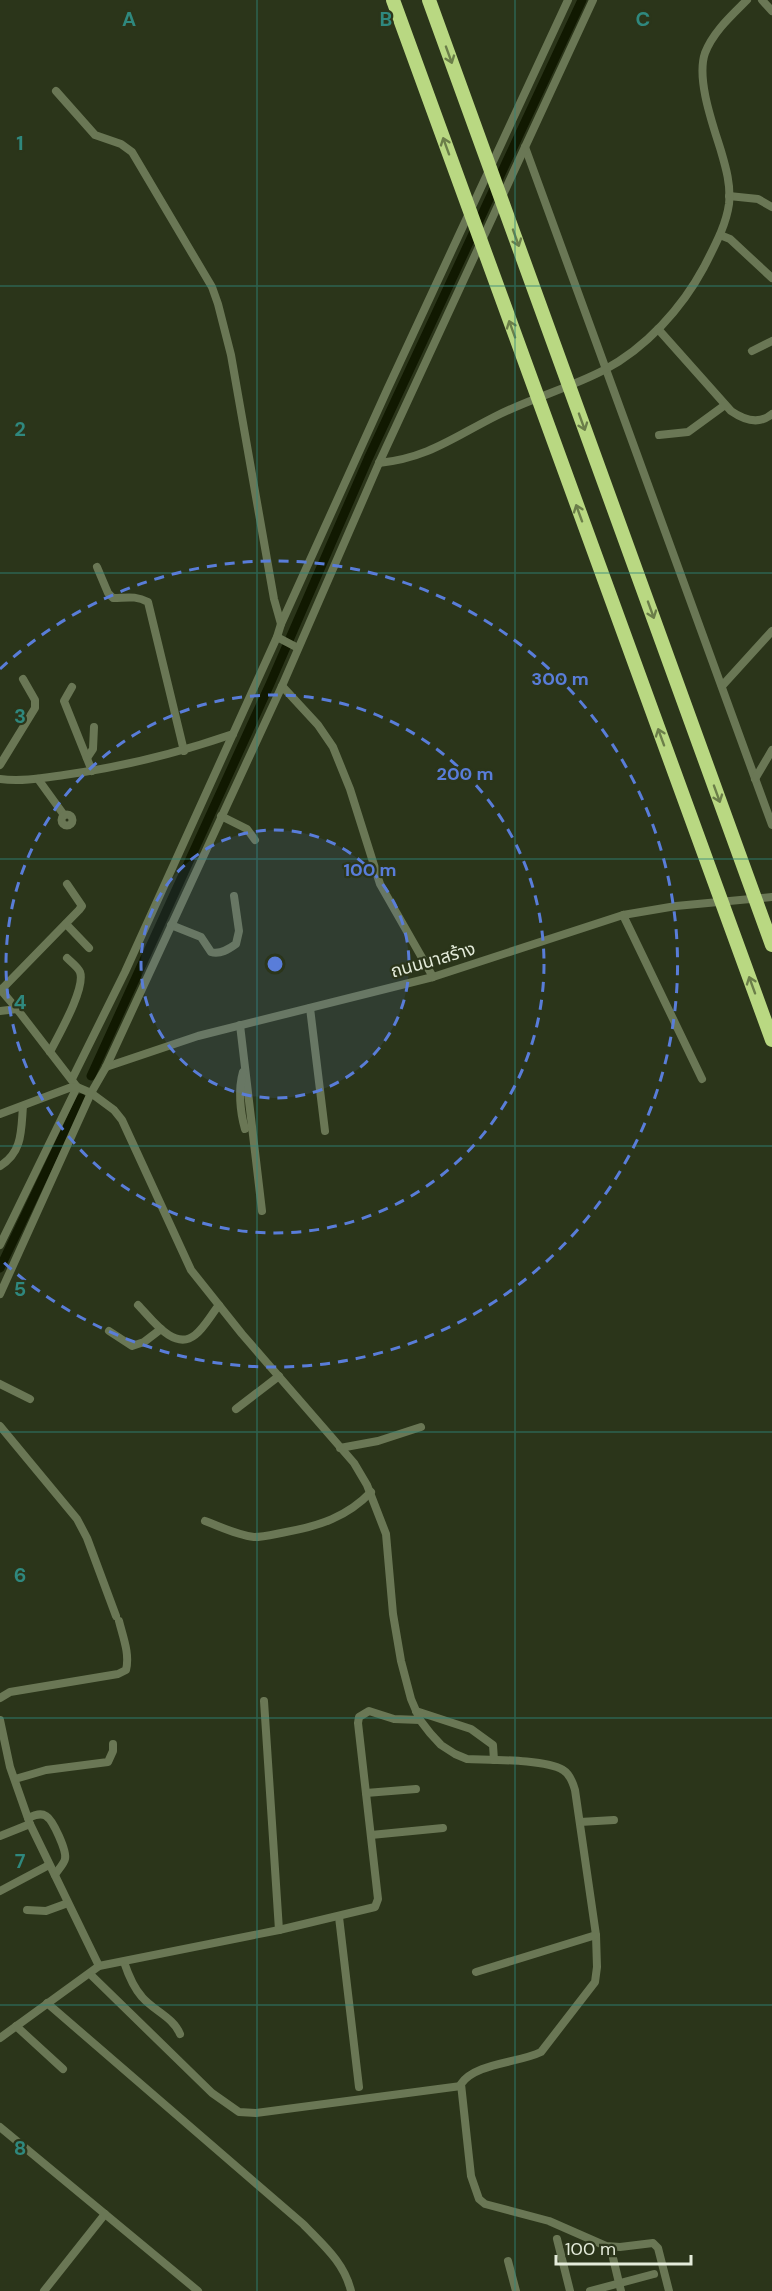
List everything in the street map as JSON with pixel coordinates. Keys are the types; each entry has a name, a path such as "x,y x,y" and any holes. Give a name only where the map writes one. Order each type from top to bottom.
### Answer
{"highway":[{"path":"393,0 772,1040"},
{"path":"429,0 772,945"}],"street":[{"path":"72,1079 125,972 279,638 281,624 568,0"},
{"path":"0,1294 91,1092 106,1067 282,686 296,646 343,550 379,463 593,0"},
{"path":"379,463 430,452 498,415 606,369 638,347 678,308 695,283 720,235 729,204 729,177 706,94 703,65 705,55 711,41 747,0"},
{"path":"762,0 772,11"},
{"path":"56,91 95,135 121,144 132,152 212,287 231,355 274,599 281,624"},
{"path":"525,147 772,825"},
{"path":"729,196 758,199 772,207"},
{"path":"720,235 730,239 772,278"},
{"path":"658,329 725,405 744,419 759,420 772,414"},
{"path":"752,351 772,340"},
{"path":"659,435 688,432 725,405"},
{"path":"97,567 108,593 113,598 140,597 148,602 184,751"},
{"path":"722,686 772,631"},
{"path":"279,638 296,646"},
{"path":"0,765 34,708 35,700 23,679"},
{"path":"282,686 318,725 333,747 350,789 380,884 433,977"},
{"path":"72,687 64,700 92,771"},
{"path":"87,758 93,749 94,727"},
{"path":"0,780 92,771 184,751 233,734"},
{"path":"755,779 772,750"},
{"path":"38,778 64,815"},
{"path":"221,816 247,829 255,840"},
{"path":"67,884 82,906 0,989 77,1087"},
{"path":"171,925 201,937 211,952 215,953 230,948 236,944 239,931 234,896"},
{"name":"ถนนนาสร้าง","path":"106,1067 198,1036 433,977 622,915 676,906 772,897"},
{"path":"622,915 702,1078"},
{"path":"66,924 89,948"},
{"path":"50,1052 77,995 81,979 80,971 67,958"},
{"path":"310,1008 325,1131"},
{"path":"0,1011 17,1009"},
{"path":"240,1025 262,1211"},
{"path":"245,1067 241,1082 240,1107 245,1129"},
{"path":"0,1245 77,1087"},
{"path":"0,1114 77,1087 91,1092 114,1110 122,1120 191,1270 354,1463 371,1492 386,1534 393,1614 401,1661 420,1720 441,1745 467,1759 550,1765 566,1772 575,1790 596,1935 597,1967 593,1986 541,2052 529,2058 471,2074 461,2086 256,2113 239,2112 212,2093 90,1974"},
{"path":"0,1167 14,1155 20,1145 23,1106"},
{"path":"138,1305 161,1329 178,1339 187,1340 200,1330 219,1305"},
{"path":"110,1331 132,1346 144,1342 161,1329"},
{"path":"236,1409 279,1376"},
{"path":"0,1384 30,1399"},
{"path":"0,1426 77,1519 87,1538 118,1618 127,1652 126,1670 118,1674 9,1692 0,1698"},
{"path":"340,1448 378,1441 421,1427"},
{"path":"205,1521 242,1535 269,1536 318,1526 344,1515 359,1505 371,1492"},
{"path":"264,1701 279,1930"},
{"path":"0,2038 99,1966 279,1930 375,1907 378,1899 359,1717 369,1711 394,1719 420,1720"},
{"path":"416,1711 471,1729 493,1745 494,1760"},
{"path":"0,1720 10,1767 29,1821 99,1966"},
{"path":"15,1779 54,1769 108,1762 113,1751 112,1744"},
{"path":"0,1770 10,1767"},
{"path":"366,1793 416,1789"},
{"path":"0,1836 40,1814 46,1816 51,1821 61,1842 65,1859 55,1875"},
{"path":"580,1822 614,1820"},
{"path":"371,1835 443,1828"},
{"path":"0,1891 50,1865"},
{"path":"27,1910 46,1911 68,1903"},
{"path":"339,1917 359,2087"},
{"path":"476,1972 596,1935"},
{"path":"124,1962 129,1978 142,1998 173,2022 180,2034"},
{"path":"47,2003 303,2224 335,2257 348,2279 351,2291"},
{"path":"16,2026 63,2068"},
{"path":"461,2086 471,2176 479,2199 485,2204 549,2221 606,2246 620,2247 653,2243 658,2248 669,2291"},
{"path":"0,2127 198,2291"},
{"path":"44,2291 105,2214"},
{"path":"557,2240 570,2291"},
{"path":"613,2258 620,2287"},
{"path":"508,2261 516,2291"},
{"path":"590,2291 620,2287 654,2274"}],"waterway":[{"path":"91,1076 270,684 368,459 582,0"},
{"path":"0,1268 81,1098"}]}
